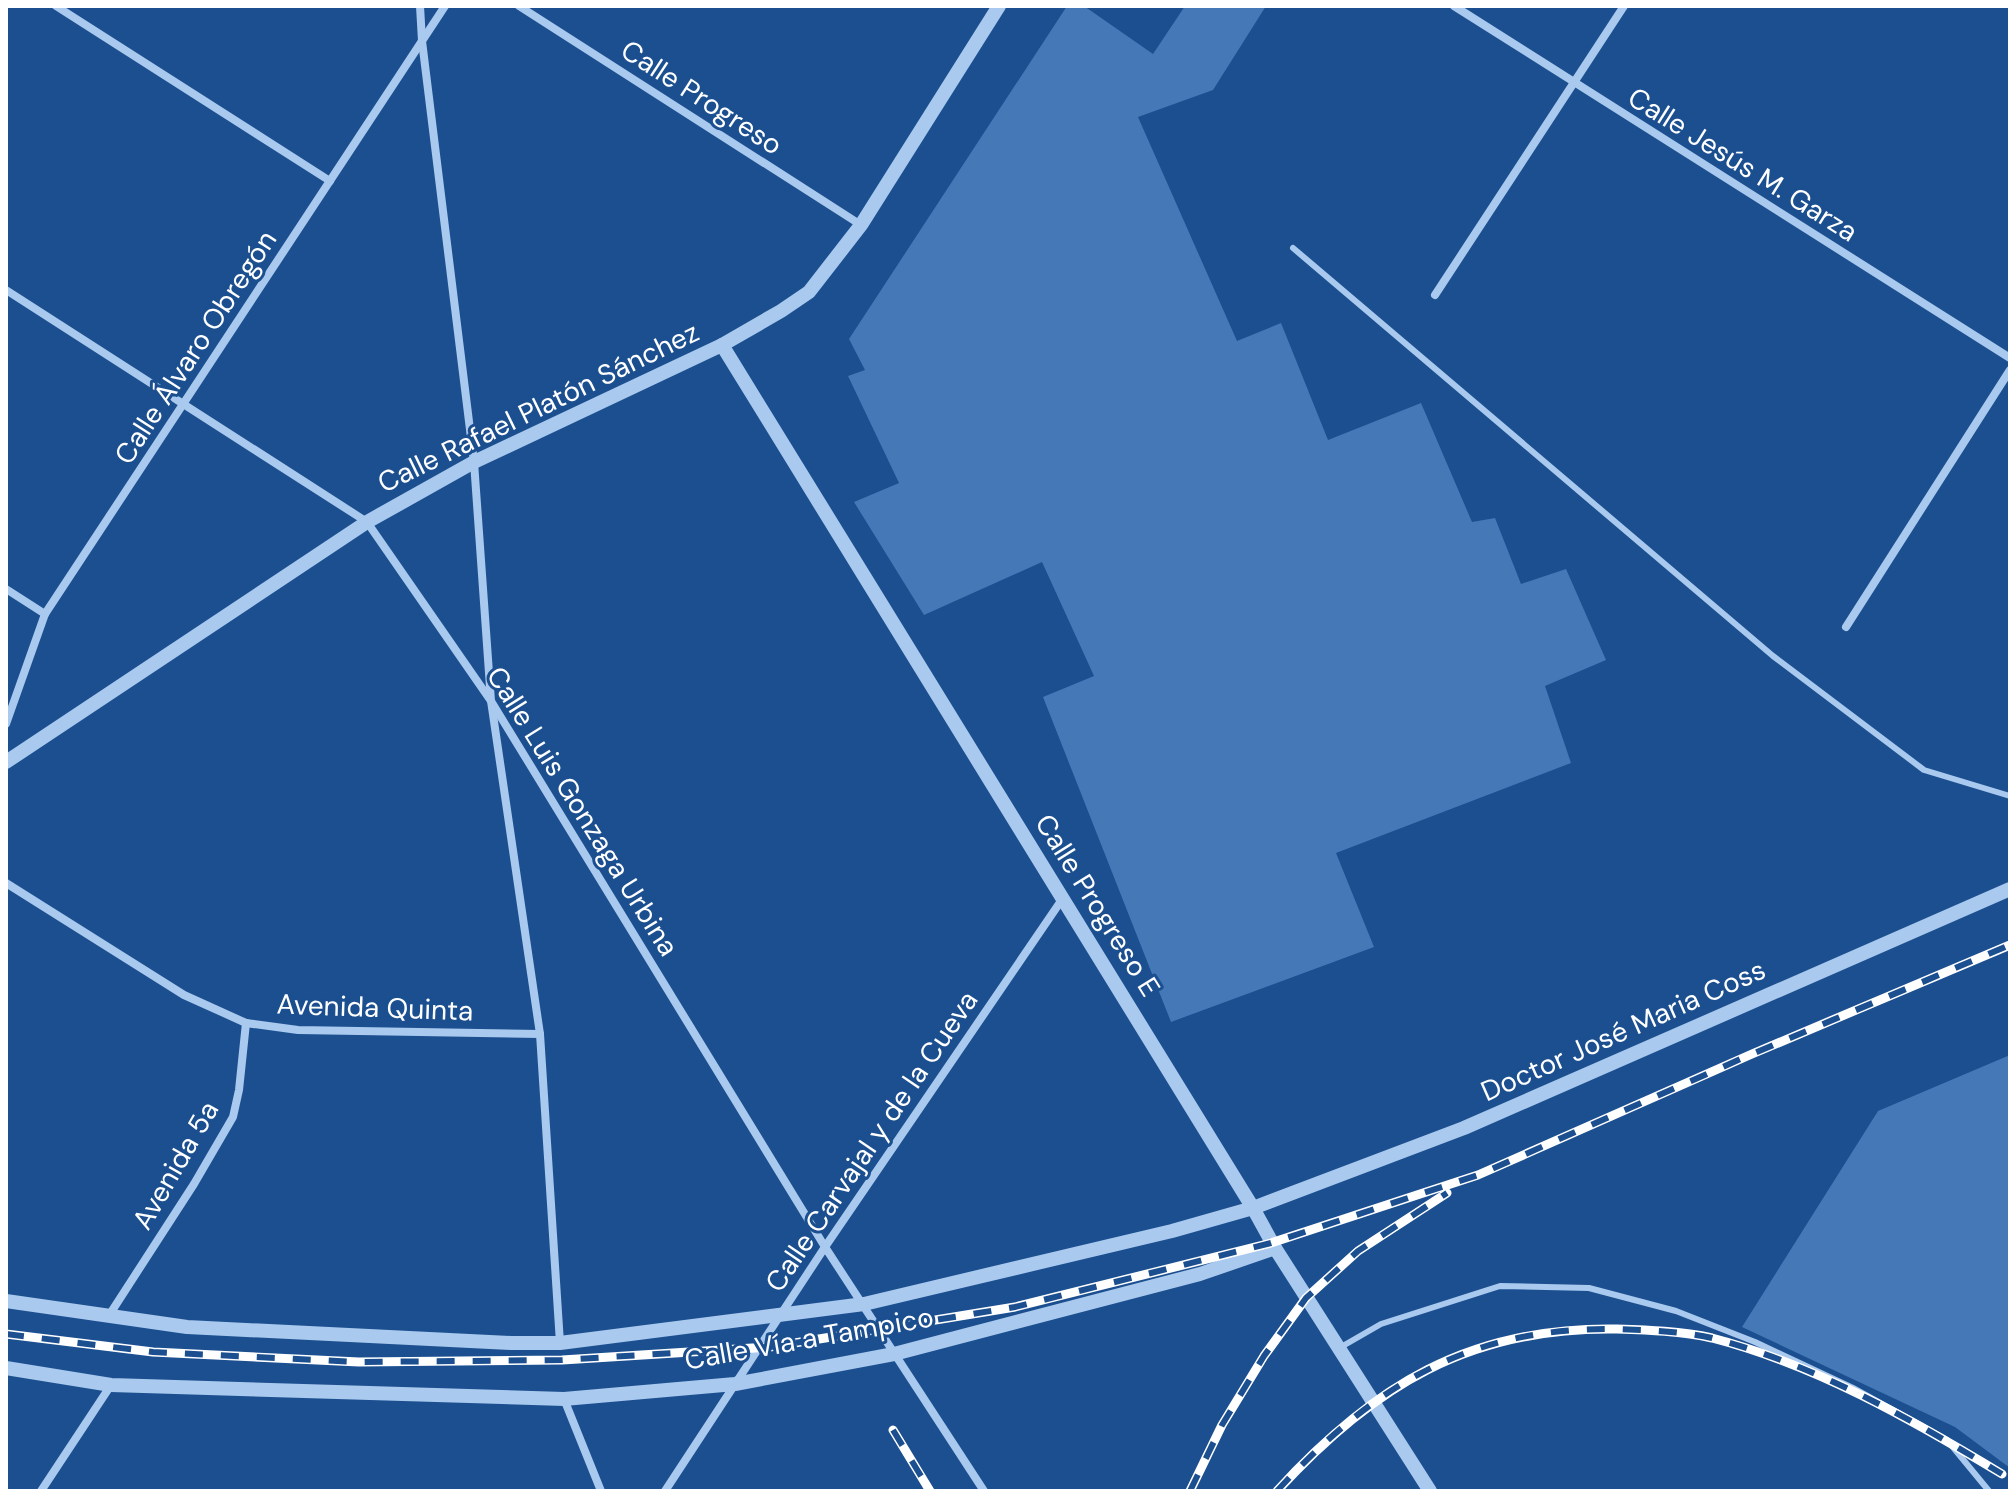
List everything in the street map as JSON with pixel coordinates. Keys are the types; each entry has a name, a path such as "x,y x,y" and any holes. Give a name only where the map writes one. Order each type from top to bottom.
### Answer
{"street":[{"path":"56,6 330,181"},
{"path":"420,6 474,462 491,701 540,1034 560,1343"},
{"name":"Calle Álvaro Obregón","path":"6,724 45,614 445,6"},
{"name":"Calle Progreso","path":"519,6 861,225"},
{"name":"Calle Rafael Platón Sánchez","path":"6,762 367,522 474,462 722,345 809,292 861,225 999,6"},
{"name":"Calle Jesús M. Garza","path":"1454,6 2010,358"},
{"path":"1435,295 1624,6"},
{"name":"Calle Luis Gonzaga Urbina","path":"6,290 367,522 491,701 825,1247 984,1491"},
{"name":"Calle Progreso E","path":"722,345 1275,1248 1430,1491"},
{"path":"1846,627 2010,370"},
{"path":"6,589 45,614"},
{"name":"Avenida Quinta","path":"6,883 184,995 246,1023 298,1030 540,1034"},
{"name":"Doctor José Maria Coss","path":"1253,1208 1464,1128 2010,889"},
{"name":"Calle Carvajal y de la Cueva","path":"665,1491 825,1247 1063,898"},
{"name":"Avenida 5a","path":"108,1318 233,1117 246,1023"},
{"name":"Calle Vía a Tampico","path":"6,1301 187,1327 560,1343 864,1304 1157,1235 1253,1208"},
{"name":"Calle Vía a Tampico","path":"6,1368 111,1385 564,1399 735,1384 894,1354 1200,1274 1275,1248"},
{"path":"41,1491 111,1385"},
{"path":"564,1399 601,1491"}],"lane":[{"path":"1293,248 1773,656 1924,770 2010,796"},
{"path":"1339,1348 1381,1324 1500,1286 1589,1288 1676,1311 1755,1342 1853,1388 1947,1440 1989,1491"}],"building":[{"path":"1067,6 1084,6 1153,54 1185,6 1266,6 1213,90 1138,117 1237,341 1281,323 1328,440 1421,403 1472,522 1495,518 1521,584 1566,569 1606,660 1545,686 1571,763 1336,853 1374,947 1171,1022 1043,697 1094,676 1042,562 924,615 854,502 899,483 848,376 865,370 849,339"},
{"path":"2010,1055 2010,1468 1955,1427 1742,1327 1878,1111"}],"railway":[{"path":"6,1334 153,1352 359,1362 562,1360 770,1347 1015,1307 1271,1243 1478,1175 2010,945"},
{"path":"1190,1491 1222,1425 1264,1356 1306,1298 1358,1251 1447,1193"},
{"path":"1277,1491 1350,1421 1427,1370 1469,1352 1514,1339 1562,1331 1615,1329 1700,1336 1751,1349 1862,1396 2002,1474"},
{"path":"893,1430 930,1491"}]}
